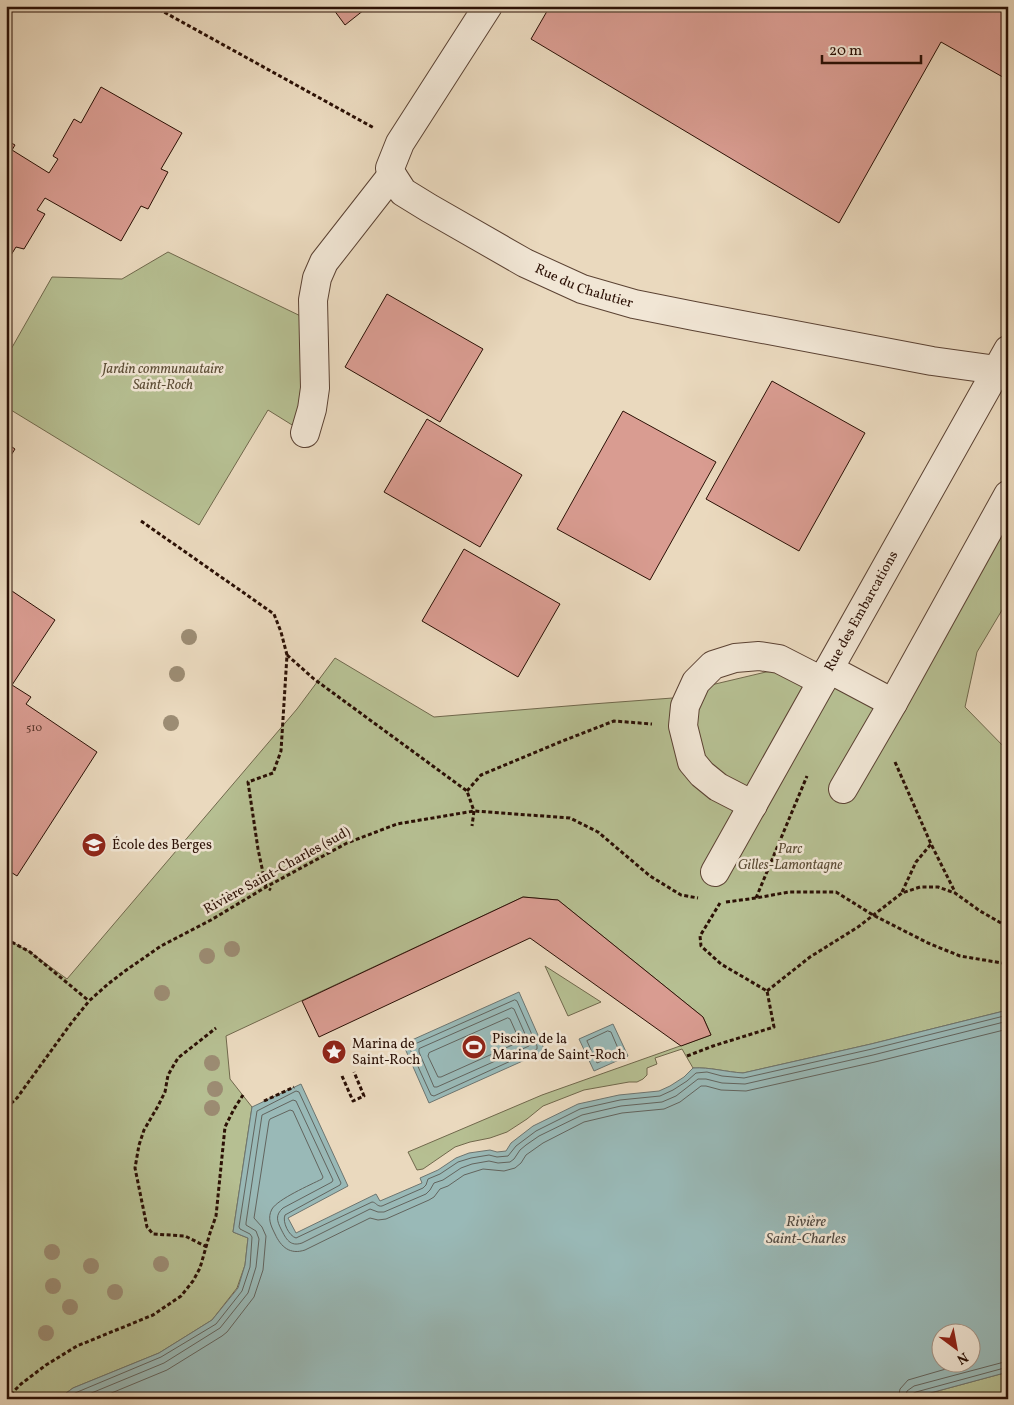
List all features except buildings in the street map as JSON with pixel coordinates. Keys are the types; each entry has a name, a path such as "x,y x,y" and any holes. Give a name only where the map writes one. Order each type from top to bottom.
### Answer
{"street":[{"path":"305,433 312,409 315,388 312,300 316,278 324,262 392,175 390,168 400,143 488,6"},
{"name":"Rue du Chalutier","path":"392,175 403,192 429,208 525,263 582,289 634,304 932,361 1002,360"},
{"name":"Rue des Embarcations","path":"714,872 1002,360"},
{"path":"843,789 893,703 1008,495"},
{"path":"753,805 718,787 702,774 692,762 683,726 685,706 696,682 713,665 735,658 759,656 779,659 825,675 893,703"}],"path":[{"path":"6,12 14,6"},
{"path":"153,6 400,143"},
{"path":"141,521 274,614 281,632 287,655 281,751 273,773 248,782 258,849 266,887 270,890"},
{"path":"287,655 314,678 467,791 474,811 472,826"},
{"path":"467,791 481,775 614,721 683,726"},
{"path":"895,762 930,844 956,893"},
{"name":"Rivière Saint-Charles (sud)","path":"6,1108 17,1098 69,1026 89,1002 108,984 161,946 211,920 347,842 397,824 474,811 570,818 598,832 650,876 681,895 704,900"},
{"path":"902,893 916,862 930,844"},
{"path":"767,991 810,957 858,927 902,893 920,887 938,887 956,893 980,911 1008,927"},
{"path":"712,901 720,902 756,898 789,892 836,892 928,943 960,956 1008,964"},
{"path":"687,1056 774,1027 767,991 720,964 701,946 700,936 720,902"},
{"path":"6,939 30,952 89,1002"},
{"path":"207,1247 185,1236 153,1234 147,1227 135,1168 144,1130 165,1092 168,1075 178,1058 216,1028"},
{"path":"342,1076 353,1101 364,1096 354,1072"},
{"path":"264,1101 294,1087"},
{"path":"6,1399 21,1384 46,1365 77,1346 153,1315 172,1303 193,1281 200,1268 216,1216 225,1127 243,1095"}],"green space":[{"name":"Jardin communautaire Saint-Roch","path":"168,252 313,322 305,433 268,410 199,525 6,407 6,358 52,277 122,279"},
{"name":"Parc Gilles-Lamontagne","path":"1008,515 1008,600 977,652 965,707 1008,751 1008,1010 743,1073 693,1068 682,1049 655,1058 657,1064 647,1068 647,1075 637,1082 584,1090 543,1106 507,1132 455,1147 423,1169 417,1170 408,1152 542,1095 711,1035 703,1017 558,900 523,897 226,1036 230,1079 252,1107 233,1232 248,1238 245,1265 237,1288 212,1320 159,1353 73,1388 58,1399 6,1399 6,939 30,952 67,979 297,709 335,658 434,717 686,697 711,685 766,672 816,668 895,712"},
{"path":"545,966 601,1002 568,1016"},
{"path":"1008,1372 1008,1399 908,1399"}],"water":[{"name":"Piscine de la Marina de Saint-Roch","path":"519,992 545,1051 429,1103 403,1044"},
{"name":"Rivière Saint-Charles","path":"1008,1010 1008,1372 908,1399 58,1399 73,1388 159,1353 212,1320 238,1288 245,1265 248,1238 233,1232 252,1107 301,1084 348,1186 288,1218 296,1233 376,1194 380,1201 422,1183 420,1178 438,1170 456,1158 469,1153 490,1150 497,1152 506,1151 511,1143 533,1126 578,1104 619,1095 659,1091 684,1077 693,1068 743,1073"},
{"path":"613,1024 628,1056 594,1071 579,1039"}],"place":[{"name":"École des Berges","path":"94,845"},
{"name":"Piscine de la Marina de Saint-Roch","path":"474,1047"},
{"name":"Marina de Saint-Roch","path":"334,1052"}]}
